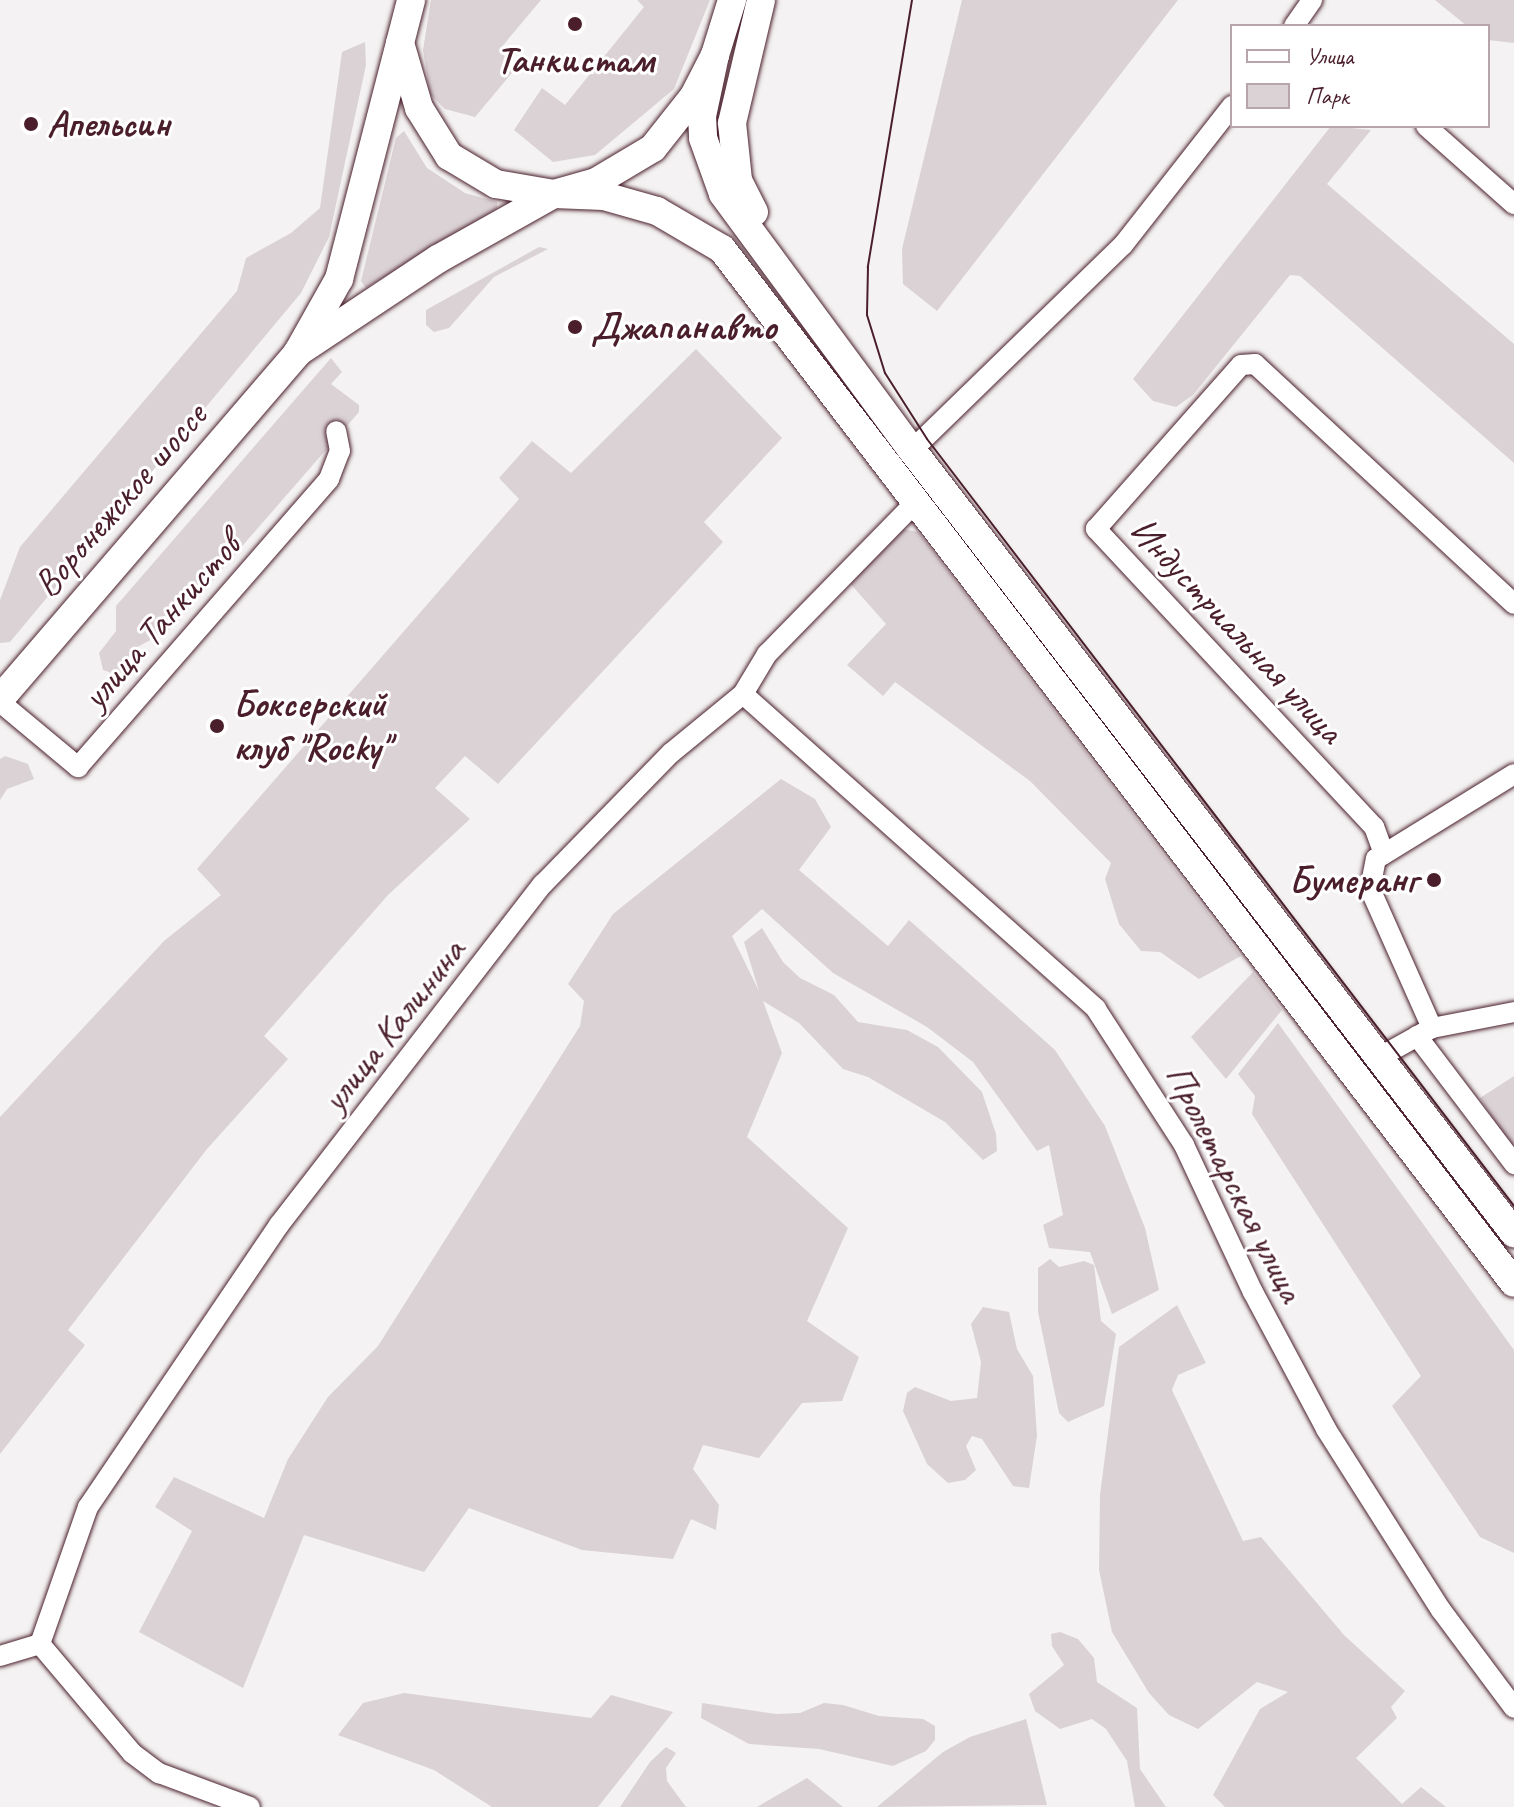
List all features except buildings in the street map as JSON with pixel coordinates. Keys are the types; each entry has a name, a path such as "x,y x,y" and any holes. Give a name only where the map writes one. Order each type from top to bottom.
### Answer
{"main road":[{"path":"397,0 400,41 419,108 449,156 496,184 554,194 604,196 657,211 722,249 918,500 1514,1283"},
{"path":"298,352 339,279 411,0"},
{"path":"761,0 734,97 732,149 738,180 754,212 811,290 811,309"},
{"path":"732,1 715,55 702,116 706,158 723,194 811,309 912,450 1514,1233"},
{"path":"298,352 438,259 554,194 596,182 653,148 677,121 715,55"},
{"name":"Воронежское шоссе","path":"0,700 298,352"}],"street":[{"path":"1301,24 1312,0"},
{"path":"912,450 1123,245 1230,109"},
{"path":"1428,128 1514,204"},
{"name":"Индустриальная улица","path":"1384,854 1374,827 1096,529 1241,365 1255,364 1514,604"},
{"name":"улица Танкистов","path":"0,700 78,767 329,479 340,451 336,431"},
{"name":"улица Калинина","path":"40,1644 88,1507 279,1225 543,884 671,753 743,694 767,654 918,500"},
{"name":"Пролетарская улица","path":"743,694 1096,1009 1184,1145 1253,1292 1326,1429 1441,1610 1514,1708"},
{"path":"1514,774 1376,859 1370,889 1425,1032 1514,1164"},
{"path":"1380,1057 1425,1032 1514,1012"},
{"path":"0,1656 40,1644 132,1753 159,1773 250,1807"}],"green space":[{"path":"431,0 541,0 499,50 516,68 475,117 445,109 430,94 423,50"},
{"path":"637,0 710,0 674,89 595,155 553,162 514,130 542,88 565,105 644,7"},
{"path":"962,0 1178,0 937,311 903,284 902,249"},
{"path":"1435,0 1514,0 1514,43 1490,40 1490,24 1465,24"},
{"path":"365,42 366,65 329,237 301,293 10,642 0,643 0,600 20,547 237,291 246,258 291,233 320,208 342,52"},
{"path":"1329,128 1371,130 1327,184 1514,344 1514,463 1300,276 1290,275 1193,395 1176,407 1153,401 1133,379"},
{"path":"404,131 427,168 465,193 497,202 497,209 366,288 361,281 396,138"},
{"path":"539,247 548,249 494,277 449,328 434,332 426,325 426,310"},
{"path":"696,349 782,438 704,522 723,542 498,784 465,756 435,788 470,819 388,895 264,1036 288,1059 207,1149 68,1330 85,1345 0,1454 0,1117 164,941 221,895 197,869 519,499 499,478 532,441 571,473"},
{"path":"331,358 342,372 331,384 359,405 359,412 169,630 130,651 124,677 103,670 99,653 116,631 116,606"},
{"path":"903,529 918,532 1241,956 1199,979 1160,952 1141,951 1119,924 1105,879 1111,863 1030,781 895,682 883,696 847,665 886,624 848,581"},
{"path":"5,756 28,764 34,779 7,789 0,800 0,759"},
{"path":"781,779 815,799 831,827 799,870 888,946 909,920 1055,1050 1105,1126 1145,1228 1159,1290 1112,1314 1090,1252 1049,1248 1043,1225 1063,1215 1049,1145 1037,1151 973,1062 927,1027 833,973 762,909 732,936 759,991 744,942 762,928 783,962 800,978 834,995 858,1022 907,1030 938,1047 982,1092 996,1134 997,1151 983,1160 945,1122 868,1077 843,1069 799,1023 763,1001 782,1053 747,1137 848,1228 807,1321 859,1357 842,1401 802,1403 759,1458 703,1445 693,1469 719,1505 716,1530 691,1519 673,1559 582,1550 469,1508 424,1572 304,1535 243,1688 139,1632 192,1531 155,1507 174,1477 264,1518 288,1459 328,1397 378,1346 580,1026 584,1001 568,984 613,914"},
{"path":"1253,972 1282,1010 1226,1079 1191,1037"},
{"path":"1278,1023 1514,1350 1514,1553 1480,1537 1392,1406 1421,1376 1252,1114 1255,1096 1238,1074"},
{"path":"1514,1076 1514,1151 1480,1098"},
{"path":"1050,1259 1059,1267 1084,1261 1094,1265 1101,1321 1116,1334 1104,1406 1068,1422 1059,1413 1038,1312 1038,1268"},
{"path":"1177,1305 1206,1363 1178,1375 1172,1390 1243,1541 1261,1537 1344,1635 1405,1691 1391,1707 1397,1718 1356,1758 1402,1804 1421,1787 1446,1807 1225,1807 1213,1795 1260,1709 1288,1692 1257,1682 1198,1729 1169,1715 1149,1693 1112,1632 1099,1570 1100,1495 1119,1347"},
{"path":"983,1307 1009,1312 1017,1349 1033,1376 1037,1436 1029,1488 1013,1486 982,1439 972,1436 966,1446 976,1470 965,1480 948,1483 927,1464 903,1411 907,1393 915,1387 951,1401 977,1398 981,1362 971,1324"},
{"path":"1060,1632 1078,1639 1094,1658 1097,1682 1137,1708 1140,1769 1166,1807 1135,1807 1127,1761 1106,1729 1092,1719 1060,1729 1035,1711 1029,1694 1064,1665 1052,1646 1051,1634"},
{"path":"404,1693 591,1718 611,1695 673,1712 598,1807 492,1807 434,1770 338,1735 363,1703"},
{"path":"702,1703 776,1714 800,1713 824,1703 843,1705 879,1716 923,1719 935,1726 935,1740 926,1751 893,1766 819,1749 749,1744 701,1718"},
{"path":"1026,1719 1047,1805 877,1807 943,1752 970,1737"},
{"path":"666,1747 676,1753 666,1768 667,1781 686,1807 620,1807 650,1762"},
{"path":"807,1778 843,1807 757,1807"}],"tram line":[{"path":"912,0 868,267 867,315 885,373 927,439 1514,1206"}],"place":[{"name":"Танкистам","path":"575,24"},
{"name":"Апельсин","path":"31,124"},
{"name":"Джапанавто","path":"575,327"},
{"name":"Боксерский клуб \"Rocky\"","path":"217,726"},
{"name":"Бумеранг","path":"1434,880"}]}
